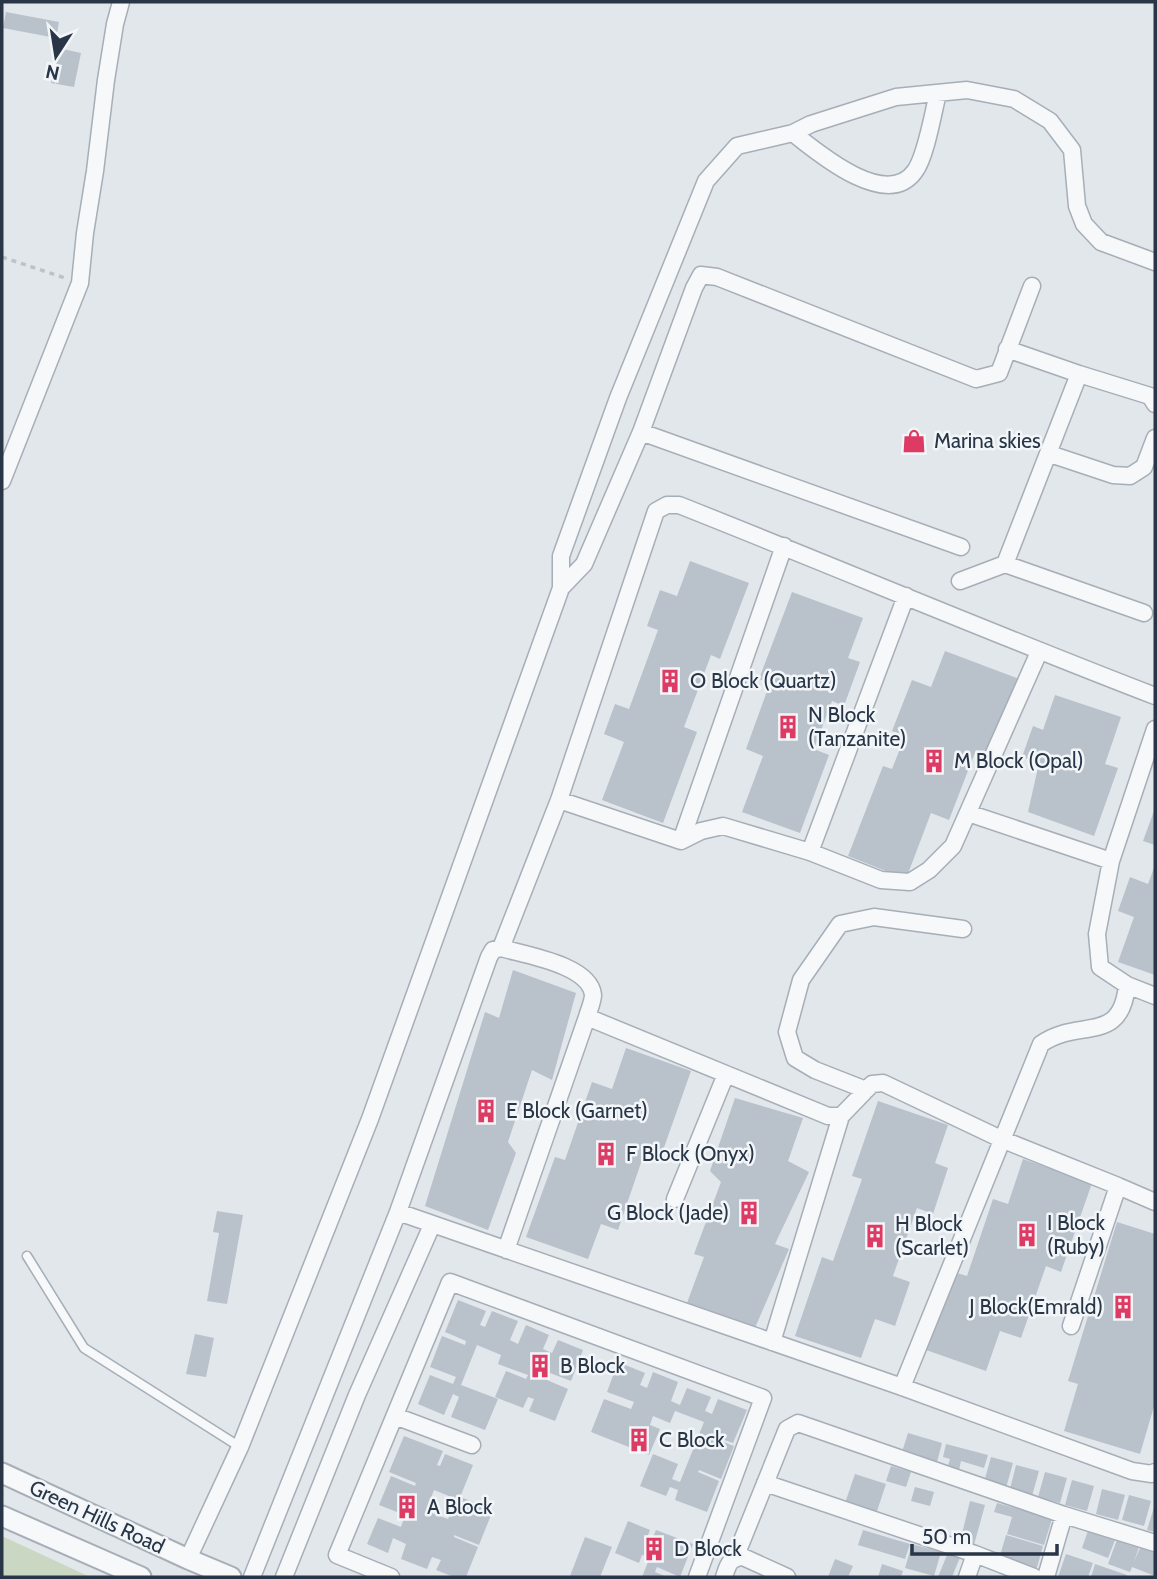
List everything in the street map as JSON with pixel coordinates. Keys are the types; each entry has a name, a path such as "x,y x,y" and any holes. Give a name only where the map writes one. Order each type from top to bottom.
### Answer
{"street":[{"path":"2,481 80,283 106,80 121,2"},
{"path":"188,1559 240,1447 370,1119 561,588 561,556 618,398 706,181 737,146 793,133 811,124 896,97 967,90 1014,99 1050,121 1072,150 1077,206 1084,225 1101,242 1155,262"},
{"path":"793,133 847,172 881,185 898,185 916,170 921,159 938,93"},
{"path":"561,588 584,564 641,432 701,275 717,277 976,379 999,373 1032,286"},
{"path":"1007,349 1150,397 1155,404"},
{"path":"1005,564 1079,374"},
{"path":"641,432 961,547"},
{"path":"1050,454 1113,475 1130,477 1144,467 1155,438"},
{"path":"501,948 559,800 656,511 667,505 679,505 784,546 1039,652 1155,696"},
{"path":"681,841 784,546"},
{"path":"960,581 1005,564 1144,613"},
{"path":"810,852 906,596"},
{"path":"559,800 681,841 701,831 723,826 810,852 881,880 910,882 929,870 953,846 1039,652"},
{"path":"1155,729 1111,861 1097,934 1100,967 1127,985 1155,996"},
{"path":"968,813 1111,861"},
{"path":"866,1090 815,1070 795,1058 787,1032 801,979 840,923 874,918 963,929"},
{"path":"252,1577 398,1212 489,957 494,950 501,948 574,970 588,981 593,996 506,1250"},
{"path":"902,1387 1041,1044 1059,1034 1101,1027 1117,1018 1125,1002 1127,985"},
{"path":"587,1017 828,1116 841,1116"},
{"path":"675,1199 726,1074"},
{"path":"772,1342 841,1116 872,1084 883,1083 1001,1139 1155,1202"},
{"path":"1071,1326 1118,1186"},
{"path":"398,1212 902,1387 1132,1471 1152,1474 1155,1472"},
{"path":"284,1577 358,1395 432,1225"},
{"path":"391,1577 337,1555 450,1282 763,1398 696,1577"},
{"path":"328,1384 358,1395"},
{"path":"395,1416 471,1445"},
{"path":"735,1558 787,1429 798,1423 1063,1515 1155,1543"},
{"name":"Green Hills Road","path":"2,1473 231,1577"},
{"path":"765,1483 975,1554 1034,1577"},
{"path":"1046,1577 1063,1515"},
{"name":"Green Hills Road","path":"2,1516 141,1577"},
{"path":"967,1577 975,1554"},
{"path":"724,1577 730,1561 743,1557 787,1577"}],"lane":[{"path":"27,1256 84,1348 240,1447"}],"path":[{"path":"2,257 80,283"}],"green space":[{"path":"2,1536 90,1577 2,1577"}],"building":[{"path":"6,12 59,22 56,38 3,28"},
{"path":"58,48 81,53 74,87 51,83"},
{"name":"O Block (Quartz)","path":"690,561 749,583 720,659 711,655 684,727 697,732 663,823 602,800 624,742 604,734 615,704 629,709 658,630 647,626 660,590 677,596"},
{"name":"N Block (Tanzanite)","path":"792,592 863,618 848,658 860,662 844,706 832,701 814,749 829,755 800,833 742,812 763,756 746,749 770,683 759,679"},
{"name":"M Block (Opal)","path":"945,651 1019,679 989,755 976,750 949,820 931,813 906,879 848,856 883,766 892,769 905,736 892,731 912,680 931,687"},
{"path":"1055,695 1121,717 1105,764 1118,768 1094,836 1028,812 1039,763 1022,757 1033,726 1043,730"},
{"path":"1155,808 1155,845 1143,841"},
{"path":"1155,865 1155,975 1118,962 1134,917 1118,911 1130,877 1148,884"},
{"name":"E Block (Garnet)","path":"513,970 576,993 552,1080 532,1070 508,1142 516,1153 488,1230 425,1206 485,1012 499,1018"},
{"name":"F Block (Onyx)","path":"626,1048 691,1071 661,1156 645,1151 618,1230 601,1224 588,1259 526,1237 555,1157 565,1160 592,1082 612,1089"},
{"name":"G Block (Jade)","path":"735,1098 803,1118 788,1161 809,1172 775,1244 789,1249 755,1328 687,1303 704,1257 694,1254 721,1182 710,1171"},
{"name":"H Block (Scarlet)","path":"878,1101 948,1125 935,1163 948,1168 933,1214 917,1208 893,1276 910,1282 895,1326 875,1319 861,1358 795,1336 822,1257 833,1261 862,1179 852,1176"},
{"name":"I Block (Ruby)","path":"1023,1159 1092,1183 1061,1272 1046,1266 1021,1338 1000,1331 986,1371 926,1350 953,1272 967,1276 993,1199 1008,1204"},
{"path":"217,1211 243,1215 227,1304 207,1301 219,1233 213,1232"},
{"name":"J Block(Emrald)","path":"1117,1222 1155,1234 1155,1403 1140,1454 1064,1431 1078,1384 1068,1381"},
{"name":"B Block","path":"458,1300 486,1311 480,1325 485,1327 492,1311 518,1321 510,1340 518,1344 526,1325 549,1335 543,1349 552,1353 558,1340 583,1350 571,1381 550,1373 547,1380 568,1389 555,1421 529,1411 534,1399 528,1397 523,1408 495,1397 506,1371 526,1379 528,1375 498,1364 501,1355 477,1345 461,1385 498,1399 485,1430 451,1417 459,1397 453,1394 444,1415 418,1404 430,1375 453,1384 456,1377 430,1367 442,1336 465,1345 466,1341 445,1332"},
{"path":"195,1334 214,1338 206,1377 186,1374"},
{"name":"C Block","path":"618,1362 645,1373 640,1385 647,1388 653,1372 678,1382 671,1401 680,1405 687,1388 711,1397 705,1411 712,1414 718,1399 747,1410 733,1443 711,1435 710,1437 734,1446 721,1479 699,1470 698,1472 719,1481 707,1512 675,1500 678,1490 670,1487 666,1496 640,1486 653,1454 678,1464 672,1479 680,1482 704,1422 675,1411 670,1423 653,1416 650,1425 660,1429 649,1455 591,1432 604,1399 631,1409 634,1402 607,1392"},
{"path":"908,1433 942,1443 937,1462 902,1452"},
{"name":"A Block","path":"404,1436 443,1451 437,1465 440,1466 445,1454 473,1465 459,1500 434,1490 426,1511 448,1519 451,1512 456,1513 463,1498 493,1510 479,1545 454,1535 478,1547 466,1577 454,1577 436,1570 441,1560 432,1557 427,1569 401,1559 406,1544 393,1538 388,1553 367,1544 378,1518 401,1527 405,1515 379,1505 391,1476 415,1486 416,1483 389,1472"},
{"path":"946,1444 988,1455 984,1468 961,1461 958,1475 946,1472 950,1459 943,1457"},
{"path":"991,1457 1013,1463 1006,1488 984,1482"},
{"path":"1016,1465 1039,1471 1032,1496 1010,1489"},
{"path":"891,1466 911,1472 906,1487 886,1481"},
{"path":"1045,1472 1067,1478 1060,1503 1038,1497"},
{"path":"855,1474 886,1484 876,1514 845,1503"},
{"path":"1072,1480 1094,1486 1087,1511 1065,1505"},
{"path":"915,1487 934,1492 930,1506 911,1501"},
{"path":"1102,1489 1125,1495 1118,1520 1096,1514"},
{"path":"1129,1495 1151,1501 1144,1526 1122,1520"},
{"path":"970,1501 985,1505 974,1545 960,1542"},
{"path":"997,1503 1052,1519 1044,1545 1007,1534 1012,1517 994,1512"},
{"path":"1155,1504 1155,1532 1147,1530"},
{"name":"D Block","path":"628,1521 650,1530 646,1540 651,1542 656,1530 693,1544 680,1577 657,1567 655,1572 667,1577 642,1577 650,1557 642,1555 639,1563 615,1553"},
{"path":"1090,1525 1117,1535 1108,1558 1082,1548"},
{"path":"863,1530 910,1544 905,1559 858,1545"},
{"path":"1006,1535 1043,1546 1036,1571 999,1559"},
{"name":"D Block","path":"585,1537 612,1547 600,1577 570,1576"},
{"path":"1118,1537 1140,1544 1134,1562 1142,1543 1155,1548 1155,1576 1132,1567 1130,1572 1108,1564"},
{"path":"912,1544 941,1552 934,1576 905,1568"},
{"path":"949,1550 961,1555 952,1577 938,1577"},
{"path":"1066,1554 1093,1563 1088,1577 1058,1577"},
{"path":"835,1559 853,1566 848,1577 828,1577"},
{"path":"882,1564 903,1571 901,1577 878,1577"},
{"path":"1095,1564 1127,1575 1127,1577 1091,1577"}],"place":[{"name":"Marina skies","path":"914,441"},
{"name":"O Block (Quartz)","path":"670,681"},
{"name":"N Block (Tanzanite)","path":"788,727"},
{"name":"M Block (Opal)","path":"934,761"},
{"name":"E Block (Garnet)","path":"486,1111"},
{"name":"F Block (Onyx)","path":"606,1154"},
{"name":"G Block (Jade)","path":"749,1213"},
{"name":"I Block (Ruby)","path":"1027,1235"},
{"name":"H Block (Scarlet)","path":"875,1236"},
{"name":"J Block(Emrald)","path":"1123,1307"},
{"name":"B Block","path":"540,1366"},
{"name":"C Block","path":"639,1440"},
{"name":"A Block","path":"407,1507"},
{"name":"D Block","path":"654,1549"}]}
